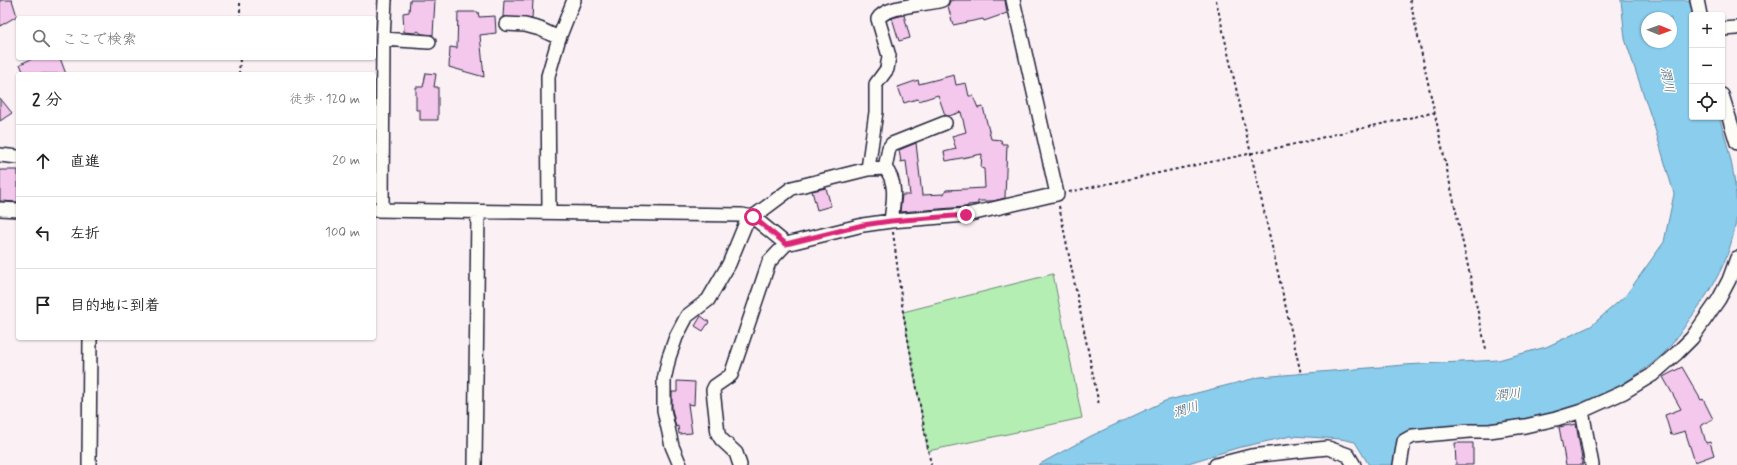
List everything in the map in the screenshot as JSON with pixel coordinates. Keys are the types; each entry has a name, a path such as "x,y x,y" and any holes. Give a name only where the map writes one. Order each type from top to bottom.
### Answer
{"street":[{"path":"385,0 378,210 478,212 550,211 742,215 753,217 786,244"},
{"path":"550,211 548,76 559,38 574,0"},
{"path":"868,169 876,112 876,84 887,69 889,62 889,56 878,19 880,15 894,9 942,0"},
{"path":"740,465 736,453 721,439 718,434 714,390 715,386 731,375 769,262 786,244 842,229 891,221 966,215 1057,194 1013,0"},
{"path":"1697,0 1699,12"},
{"path":"506,24 540,29 559,38"},
{"path":"1725,29 1737,28"},
{"path":"383,40 429,42"},
{"path":"1725,105 1737,143"},
{"path":"891,221 895,192 888,172 885,168 889,148 892,144 945,124"},
{"path":"0,155 16,157"},
{"path":"680,465 672,446 664,410 664,380 669,357 676,337 687,316 708,300 729,264 745,225 753,217 792,188 868,169 885,168"},
{"path":"0,209 16,210"},
{"path":"475,465 478,212"},
{"path":"1400,465 1404,441 1413,436 1470,431 1489,431 1525,426 1556,419 1582,411 1624,392 1652,375 1692,338 1719,299 1729,280 1737,258"},
{"path":"88,465 90,340"},
{"path":"1582,411 1592,465"},
{"path":"1216,465 1251,456 1328,448 1348,455 1354,465"}],"path":[{"path":"240,0 240,16"},
{"path":"1216,0 1302,374"},
{"path":"1410,0 1436,112 1486,349"},
{"path":"239,72 240,60"},
{"path":"1099,405 1057,194 1251,154 1436,112"},
{"path":"891,221 903,312 930,465"}],"green space":[{"path":"1053,274 1082,418 928,451 903,312"}],"water":[{"name":"潤川","path":"1621,0 1689,0 1692,12 1689,12 1689,120 1720,120 1732,165 1736,190 1737,215 1734,231 1720,272 1713,285 1672,344 1658,359 1646,368 1604,395 1564,412 1501,422 1410,432 1396,465 1369,465 1355,442 1341,439 1291,436 1237,448 1182,465 1038,465 1091,436 1165,401 1260,377 1404,365 1498,360 1546,347 1591,326 1626,295 1664,242 1674,194 1655,129 1625,39"}],"building":[{"path":"0,0 12,0 17,16 0,26"},
{"path":"410,0 435,0 433,35 422,34 418,31 415,33 404,32 403,13 409,12"},
{"path":"504,0 533,0 532,19 503,17"},
{"path":"1005,0 1007,13 984,21 983,19 953,25 948,6 950,1"},
{"path":"458,12 478,12 479,17 495,16 496,33 480,35 484,77 449,67 450,47 457,48"},
{"path":"904,15 910,38 899,41 892,18"},
{"path":"29,60 61,60 65,72 23,72 20,64"},
{"path":"426,73 436,74 434,87 438,87 438,120 420,120 420,110 416,110 416,87 423,87"},
{"path":"954,75 956,85 966,83 969,96 973,96 978,108 983,107 991,139 1001,140 1002,144 1007,144 1005,198 993,201 978,201 978,204 968,205 965,207 900,212 902,195 910,195 906,161 901,162 899,150 916,143 922,195 944,194 946,190 985,188 984,169 981,168 982,154 946,161 944,152 956,149 952,136 966,132 961,112 949,116 945,115 938,95 919,101 917,99 904,103 898,87 918,80 919,84"},
{"path":"0,98 12,113 0,121"},
{"path":"0,170 16,170 16,202 0,201"},
{"path":"826,188 831,206 817,210 812,191"},
{"path":"701,316 709,322 703,331 695,326"},
{"path":"1682,367 1701,400 1703,399 1713,419 1701,425 1706,443 1710,442 1714,455 1695,462 1685,431 1671,435 1665,415 1681,409 1663,377"},
{"path":"677,381 695,382 694,405 688,404 692,433 679,434 678,426 676,427 672,409 672,392 677,392"},
{"path":"1576,424 1583,465 1566,465 1559,427"},
{"path":"1455,443 1473,443 1473,465 1456,465"}],"route":[{"path":"753,217 786,244 863,225 891,221 946,218 966,215"}]}
